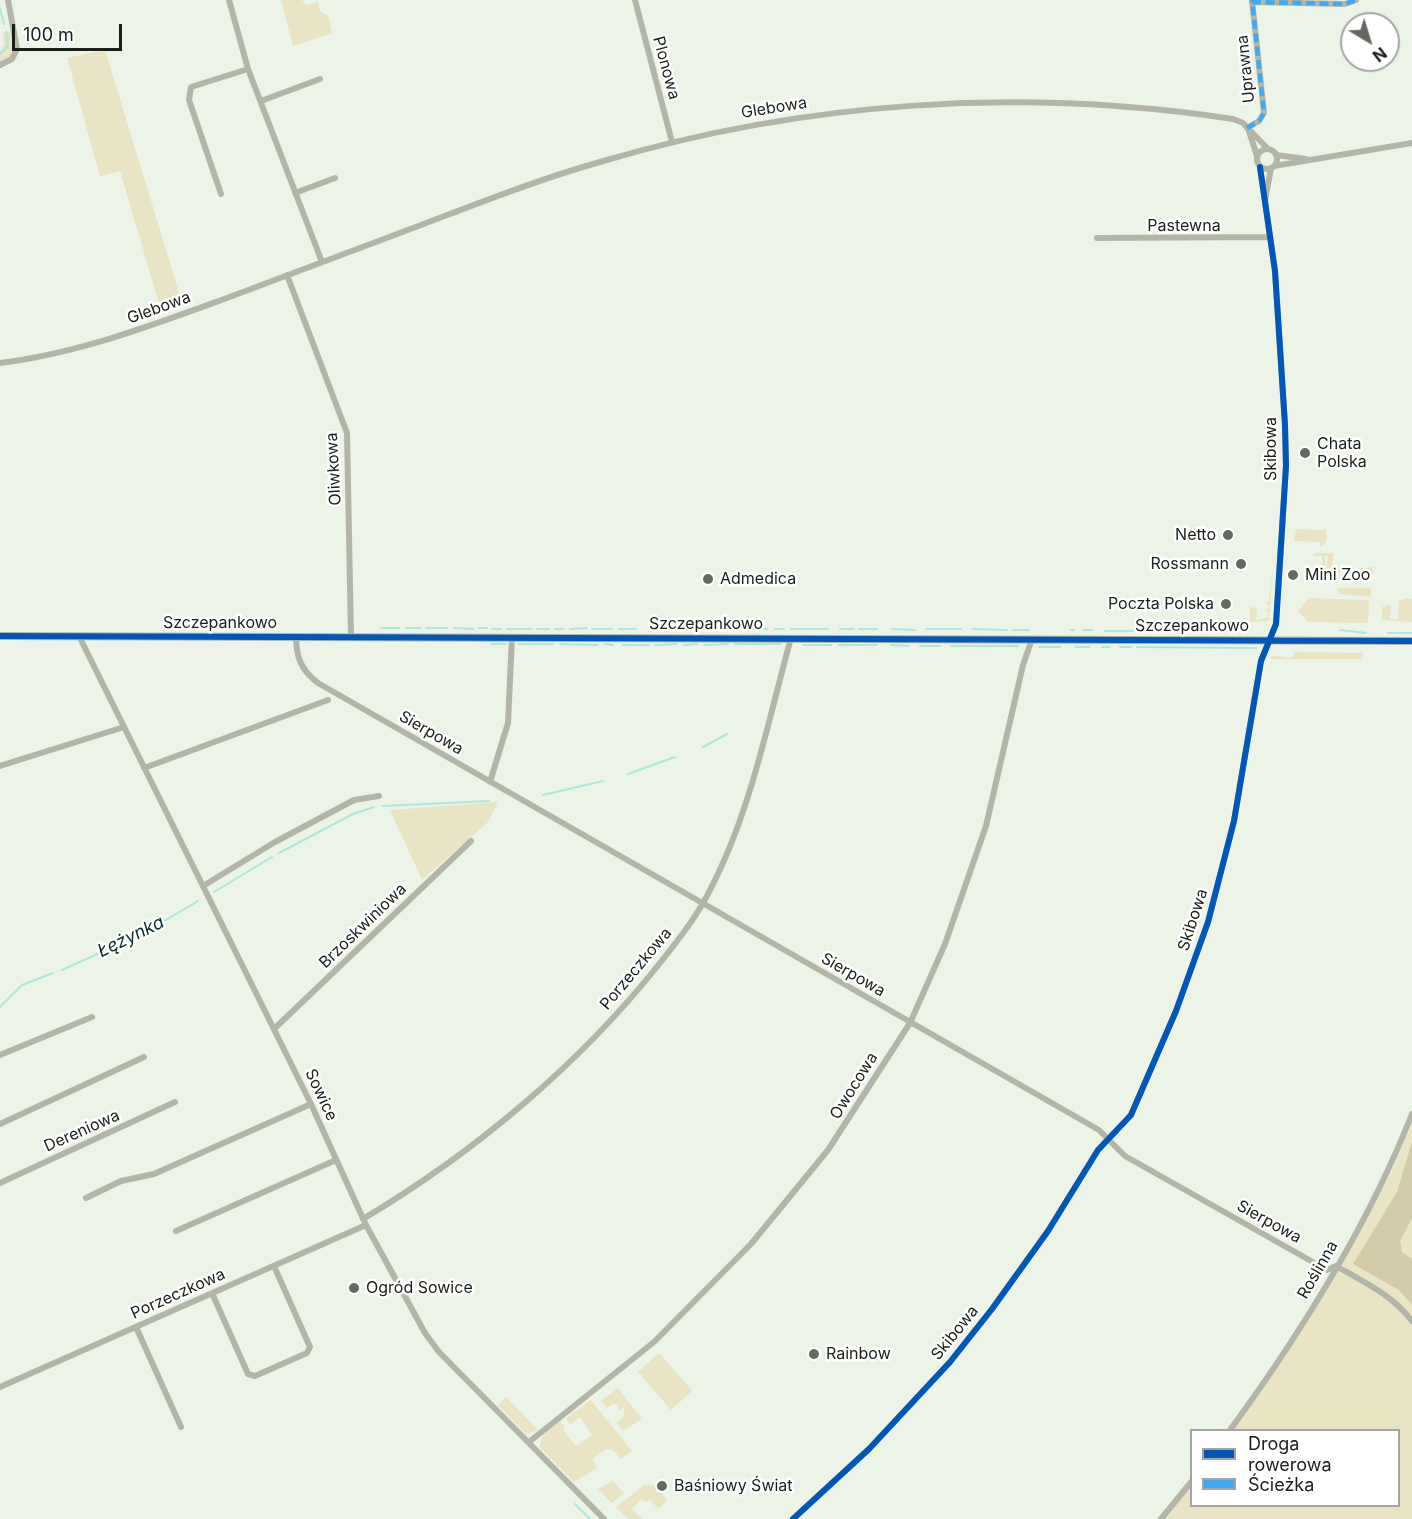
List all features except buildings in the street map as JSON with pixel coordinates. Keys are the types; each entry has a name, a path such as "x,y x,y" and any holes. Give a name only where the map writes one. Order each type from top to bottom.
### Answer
{"street":[{"path":"0,65 12,59 17,49 8,0"},
{"path":"230,0 248,69 321,262"},
{"name":"Plonowa","path":"635,0 672,142"},
{"path":"1252,1 1345,4 1356,0"},
{"name":"Uprawna","path":"1247,128 1259,121 1264,113 1252,1"},
{"path":"221,194 188,92 191,87 248,69"},
{"path":"261,101 320,79"},
{"name":"Glebowa","path":"0,363 47,355 112,339 569,171 672,142 812,115 906,105 974,102 1118,106 1233,118 1268,149"},
{"path":"1247,128 1260,167 1273,167 1412,144"},
{"path":"1257,156 1261,150 1268,149 1276,155 1299,159 1328,158"},
{"path":"1273,167 1276,155"},
{"name":"Skibowa","path":"793,1519 869,1449 950,1362 1048,1231 1098,1150 1125,1123 1134,1108 1176,1011 1208,922 1234,820 1261,661 1272,640 1276,624 1286,461 1281,339 1260,167"},
{"name":"Skibowa","path":"1265,201 1273,167"},
{"path":"295,193 335,177"},
{"name":"Pastewna","path":"1097,238 1270,237"},
{"name":"Oliwkowa","path":"287,275 347,432 351,636"},
{"name":"Szczepankowo","path":"0,636 1412,640"},
{"name":"Sowice","path":"79,636 311,1104 365,1222 431,1343 604,1519"},
{"name":"Sierpowa","path":"296,636 299,662 308,676 318,683 702,905 1099,1130 1108,1138 1111,1145 1125,1156 1327,1270 1336,1266 1391,1299 1412,1321"},
{"path":"490,782 508,723 512,637"},
{"name":"Porzeczkowa","path":"0,1387 274,1266 365,1222 487,1134 574,1058 644,983 702,905 718,874 742,809 791,638"},
{"name":"Owocowa","path":"529,1442 632,1362 687,1312 743,1253 828,1150 910,1023 947,938 986,826 1023,665 1032,639"},
{"path":"144,768 328,700"},
{"path":"0,766 124,727"},
{"path":"203,886 275,842 354,800 379,796"},
{"name":"Brzoskwiniowa","path":"274,1029 471,842"},
{"path":"0,1055 92,1017"},
{"path":"0,1124 144,1057"},
{"name":"Dereniowa","path":"0,1183 175,1102"},
{"path":"86,1198 121,1181 154,1174 311,1104"},
{"name":"Roślinna","path":"1231,1429 1336,1266 1387,1172 1412,1114"},
{"path":"176,1231 336,1160"},
{"path":"212,1293 248,1374 255,1376 307,1353 310,1347 274,1266"},
{"path":"136,1327 180,1427"},
{"path":"1161,1519 1190,1482"}],"shaded area":[{"path":"281,0 302,0 306,5 318,2 320,11 328,16 332,33 293,46"},
{"path":"11,31 15,49 11,56 0,62 0,51 4,44 2,33"},
{"path":"105,50 182,302 161,310 120,171 100,176 67,58"},
{"path":"1296,529 1326,530 1327,541 1320,548 1320,542 1294,541"},
{"path":"1315,553 1333,553 1333,568 1338,570 1373,567 1373,574 1326,572 1328,556 1325,556 1325,574 1322,574 1322,556 1312,556"},
{"path":"1273,567 1269,621 1250,622 1250,607 1257,608 1256,620 1268,617 1268,612 1263,610 1268,610 1269,605 1264,602 1269,602"},
{"path":"1337,588 1371,588 1371,597 1339,594"},
{"path":"1309,598 1366,600 1369,602 1368,623 1308,622 1298,611"},
{"path":"1412,599 1412,622 1382,620 1382,607 1391,605 1390,619 1398,620 1399,601"},
{"path":"1297,650 1298,652 1364,653 1360,659 1271,659 1271,655 1291,658"},
{"path":"496,802 497,805 487,823 422,880 390,810"},
{"path":"1412,1124 1412,1316 1379,1287 1341,1265 1391,1173"},
{"path":"1412,1142 1412,1218 1400,1241 1402,1252 1412,1259 1412,1305 1399,1290 1353,1264 1397,1192"},
{"path":"1338,1268 1395,1306 1412,1324 1412,1519 1164,1519 1190,1486 1190,1507 1400,1507 1400,1429 1234,1429 1291,1346"},
{"path":"659,1353 691,1389 691,1392 671,1410 638,1372"},
{"path":"618,1388 642,1419 623,1431 616,1423 624,1416 624,1407 620,1410 614,1403 607,1408 601,1401"},
{"path":"506,1397 538,1430 526,1434 498,1405"},
{"path":"591,1400 632,1451 621,1459 613,1450 606,1449 593,1459 597,1468 574,1482 540,1448 540,1443 546,1432 560,1421 565,1428 563,1430 576,1446 592,1435 580,1417 570,1425 566,1418"},
{"path":"613,1481 624,1493 612,1503 598,1489"},
{"path":"644,1485 656,1486 667,1501 658,1509 650,1499 646,1502 642,1499 632,1509 643,1519 628,1519 616,1507"}],"waterway":[{"path":"0,8 4,24"},
{"path":"0,54 8,46 6,32"},
{"path":"381,628 399,628"},
{"path":"406,628 421,628"},
{"path":"426,628 447,628"},
{"path":"454,628 473,629"},
{"path":"479,628 487,628"},
{"path":"570,629 587,628"},
{"path":"652,628 687,629"},
{"path":"492,629 501,629"},
{"path":"507,629 531,629"},
{"path":"537,629 549,629"},
{"path":"555,629 563,629"},
{"path":"592,629 612,629"},
{"path":"619,629 636,629"},
{"path":"753,629 767,629"},
{"path":"775,629 784,629"},
{"path":"791,629 828,629"},
{"path":"840,629 854,629"},
{"path":"859,629 877,629"},
{"path":"892,629 915,630"},
{"path":"926,629 961,629"},
{"path":"973,629 1007,630"},
{"path":"1013,630 1029,630"},
{"path":"1083,630 1092,630"},
{"path":"1340,630 1366,633"},
{"path":"1105,631 1140,631"},
{"path":"1169,631 1181,631"},
{"path":"1198,631 1204,631"},
{"path":"1388,633 1412,633"},
{"path":"491,644 506,644"},
{"path":"518,644 553,644"},
{"path":"560,644 598,645"},
{"path":"605,644 613,645"},
{"path":"655,645 676,644"},
{"path":"684,645 697,644"},
{"path":"704,645 728,644"},
{"path":"735,644 781,644"},
{"path":"623,645 649,645"},
{"path":"803,645 831,645"},
{"path":"839,645 877,645"},
{"path":"891,645 909,646"},
{"path":"920,646 940,646"},
{"path":"951,646 1018,646"},
{"path":"1039,647 1060,647"},
{"path":"1076,647 1090,647"},
{"path":"1102,647 1110,647"},
{"path":"1120,647 1131,647"},
{"path":"1137,647 1256,648"},
{"name":"Łężynka","path":"703,747 727,734"},
{"name":"Łężynka","path":"628,774 675,757"},
{"name":"Łężynka","path":"543,795 603,781"},
{"name":"Łężynka","path":"383,806 489,801"},
{"name":"Łężynka","path":"279,853 353,814 374,807"},
{"name":"Łężynka","path":"214,892 272,857"},
{"name":"Łężynka","path":"62,970 144,933 198,901"},
{"name":"Łężynka","path":"0,1007 22,985 53,973"},
{"path":"575,1504 590,1519"}],"marked path":[{"path":"1247,128 1259,121 1264,113 1252,0"},
{"path":"1252,2 1345,4 1356,0"}],"cycle path":[{"path":"793,1519 869,1449 950,1362 992,1309 1048,1231 1098,1150 1131,1115 1176,1011 1208,922 1234,821 1261,661 1276,624 1286,466 1285,425 1275,271 1260,167"},
{"path":"0,636 1412,641"}],"place":[{"name":"Chata Polska","path":"1305,453"},
{"name":"Netto","path":"1228,535"},
{"name":"Rossmann","path":"1241,564"},
{"name":"Mini Zoo","path":"1293,575"},
{"name":"Admedica","path":"708,579"},
{"name":"Poczta Polska","path":"1226,604"},
{"name":"Ogród Sowice","path":"354,1288"},
{"name":"Rainbow","path":"814,1354"},
{"name":"Baśniowy Świat","path":"662,1486"}]}
